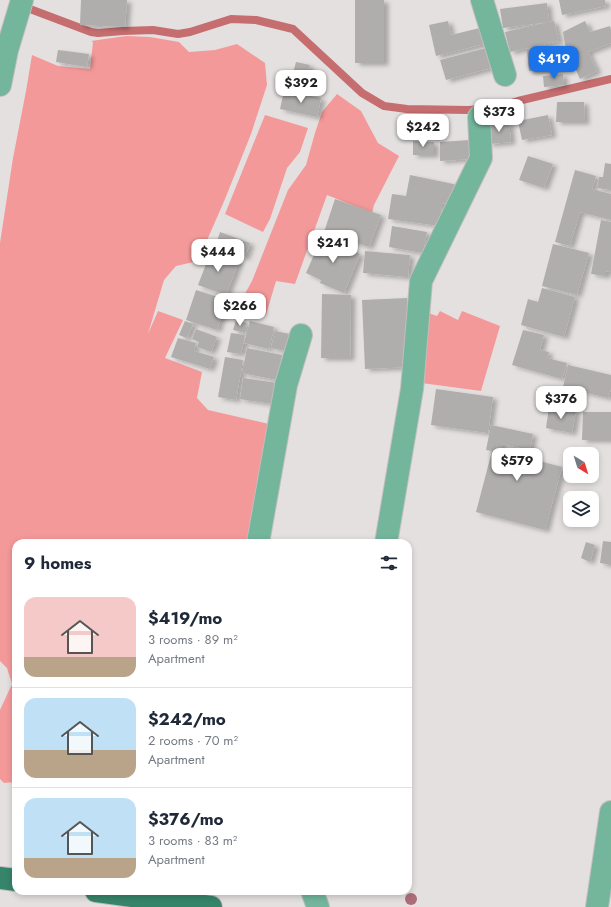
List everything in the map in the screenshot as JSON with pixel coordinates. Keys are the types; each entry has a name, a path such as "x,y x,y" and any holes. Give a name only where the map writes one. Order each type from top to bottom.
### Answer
{"main road":[{"path":"0,878 12,880"},
{"path":"138,895 201,901"}],"street":[{"path":"482,0 505,75"},
{"path":"0,85 7,50 21,6"},
{"path":"387,539 412,389 420,281 481,158 479,117"},
{"path":"259,539 286,385 301,334"},
{"path":"597,907 611,812"},
{"path":"314,895 318,907"}],"shaded area":[{"path":"126,36 150,37 179,42 189,52 215,50 237,44 265,63 267,85 251,134 225,199 198,261 176,266 164,280 148,334 158,311 183,320 165,358 202,372 197,398 208,410 269,424 250,539 12,539 12,684 7,668 0,661 0,243 13,158 32,55 58,66 90,69 93,42 91,41"},
{"path":"337,94 361,111 378,143 399,156 374,205 372,213 327,195 295,284 276,281 266,315 237,308 252,281 288,190 306,165 322,112"},
{"path":"265,115 308,128 300,152 287,168 270,219 263,232 225,214"},
{"path":"414,308 437,316 440,311 458,320 462,311 500,326 481,391 414,382"},
{"path":"12,684 12,782 4,783 0,779 0,710"}],"building":[{"path":"81,0 127,0 125,27 80,25"},
{"path":"355,0 384,0 384,63 355,63"},
{"path":"559,0 605,0 606,6 562,15"},
{"path":"547,3 549,22 554,21 559,41 510,52 505,32 548,22 503,28 500,9"},
{"path":"448,21 451,35 484,27 488,43 436,56 429,25"},
{"path":"585,21 590,32 610,26 611,43 588,52 597,71 580,79 565,44 563,32"},
{"path":"559,47 560,69 529,71 527,49"},
{"path":"486,48 491,68 446,80 440,60"},
{"path":"58,50 89,54 87,67 56,62"},
{"path":"296,62 310,65 306,81 292,77"},
{"path":"563,74 564,85 544,87 543,76"},
{"path":"284,91 321,98 317,117 280,109"},
{"path":"557,102 584,102 585,122 556,122"},
{"path":"548,115 552,135 522,140 518,121"},
{"path":"509,122 511,142 489,144 487,124"},
{"path":"470,140 471,159 440,161 440,142"},
{"path":"413,141 434,142 434,155 413,155"},
{"path":"528,156 553,164 544,188 519,180"},
{"path":"605,163 611,164 611,190 597,188 599,177 603,177"},
{"path":"575,170 596,176 592,189 611,194 611,220 580,212 570,246 555,242"},
{"path":"410,175 458,185 454,205 442,203 440,226 388,219 392,194 406,196"},
{"path":"335,199 381,215 369,247 324,232"},
{"path":"601,220 611,222 611,272 606,271 606,276 591,274"},
{"path":"392,226 427,232 423,253 389,247"},
{"path":"220,232 250,243 245,258 215,247"},
{"path":"323,234 338,240 336,244 360,254 344,293 320,283 321,280 306,273"},
{"path":"553,244 589,253 577,295 542,286"},
{"path":"211,251 239,261 226,295 198,285"},
{"path":"365,251 410,255 408,277 363,273"},
{"path":"542,288 575,297 564,337 521,325 528,299 538,302"},
{"path":"196,290 227,300 217,330 186,320"},
{"path":"322,294 351,295 350,358 321,358"},
{"path":"407,298 410,367 365,369 362,300"},
{"path":"236,320 247,323 245,333 233,330"},
{"path":"185,321 193,324 187,338 179,335"},
{"path":"250,321 274,327 269,349 244,343"},
{"path":"196,329 217,337 211,352 197,347 199,342 192,339"},
{"path":"523,330 544,335 540,350 549,352 547,358 567,363 562,379 512,365"},
{"path":"275,331 290,334 286,351 271,348"},
{"path":"231,333 245,335 241,354 227,352"},
{"path":"178,338 196,343 194,351 214,357 210,369 171,357"},
{"path":"247,348 282,355 277,380 242,373"},
{"path":"225,357 243,360 236,400 218,397"},
{"path":"568,365 611,375 611,389 608,398 563,387"},
{"path":"243,378 277,383 273,404 240,399"},
{"path":"436,389 493,397 488,433 431,425"},
{"path":"549,407 576,411 572,433 546,428"},
{"path":"583,412 611,412 611,440 582,440"},
{"path":"491,425 533,434 530,450 502,444 501,451 562,467 545,530 476,512 492,451 486,450"},
{"path":"603,541 611,542 611,565 600,563"},
{"path":"586,542 595,545 590,562 581,558"}],"waterway":[{"path":"24,1 30,9 91,32 98,33 153,30 178,34 190,32 231,19 256,20 293,29 362,93 384,106 407,109 468,110 497,108 518,101 611,79"}]}
